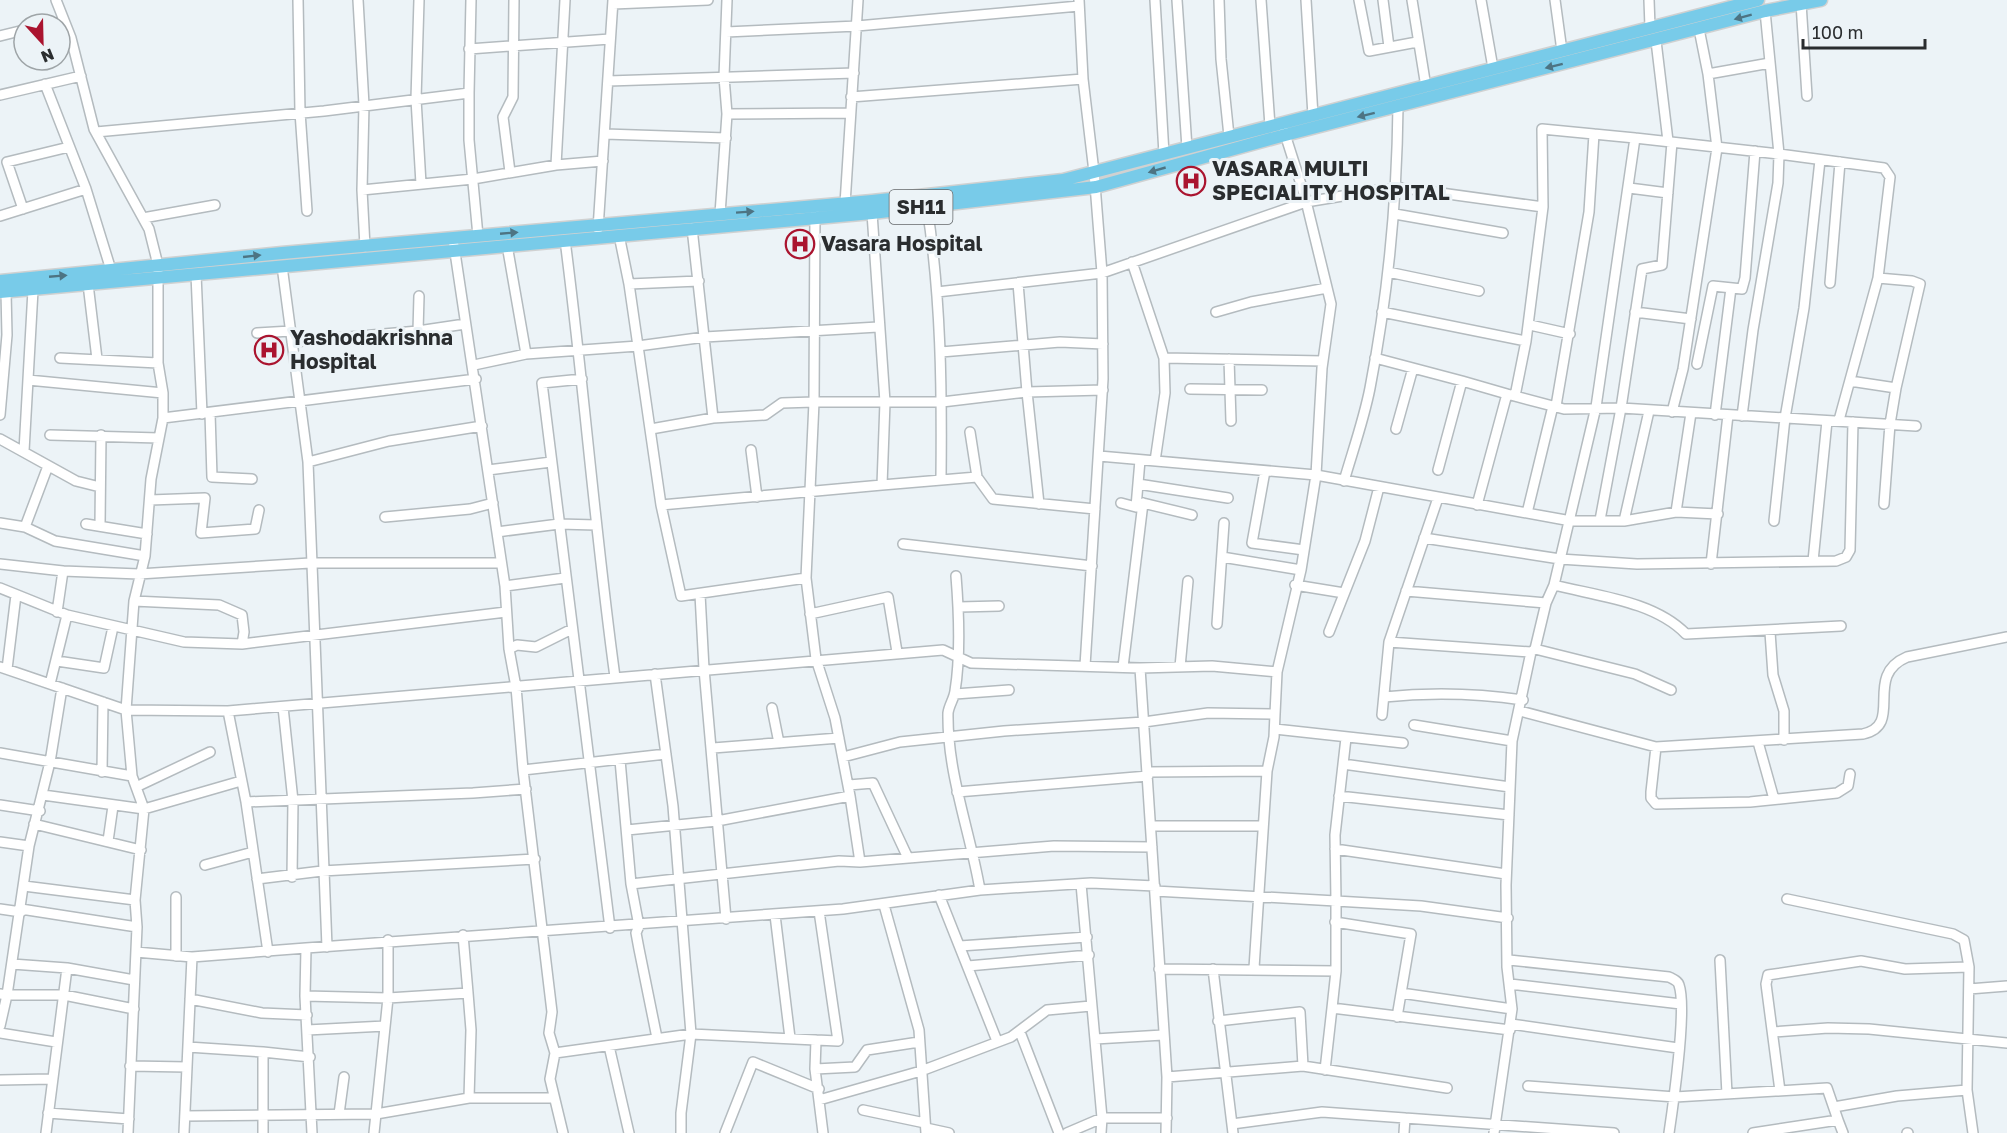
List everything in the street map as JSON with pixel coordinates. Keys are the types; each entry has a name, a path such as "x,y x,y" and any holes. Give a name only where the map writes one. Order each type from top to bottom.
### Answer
{"main road":[{"name":"SH11","path":"2,288 33,290 282,266 454,244 478,236 598,232 619,235 692,228 815,212 845,204 1063,180 1270,126 1284,129 1312,116 1650,27 1761,5 1821,0"},
{"name":"SH11","path":"2,288 111,270 158,265 366,247 507,245 565,240 598,232 720,214 872,213 1096,187 1284,129 1398,106 1656,41 1761,5"}],"street":[{"path":"298,0 300,112 307,211"},
{"path":"358,0 364,105 362,190 366,247"},
{"path":"419,0 416,99 421,184"},
{"path":"471,0 469,93 478,236"},
{"path":"510,172 503,117 513,97 514,0"},
{"path":"556,165 565,0"},
{"path":"598,232 613,2 708,0"},
{"path":"720,214 727,114 724,77 727,0"},
{"path":"845,204 858,0"},
{"path":"1155,0 1164,154"},
{"path":"1177,0 1186,148"},
{"path":"1219,0 1221,59 1229,136"},
{"path":"1261,0 1270,126"},
{"path":"1306,0 1312,116"},
{"path":"1359,0 1367,49 1373,51 1418,42"},
{"path":"1383,0 1389,47"},
{"path":"1412,0 1426,87"},
{"path":"1481,0 1492,68"},
{"path":"1555,0 1562,51"},
{"path":"1649,0 1650,27"},
{"path":"726,32 857,26 1079,3 1083,79 1096,187 1102,273 1103,344 1103,390 1085,666"},
{"path":"1801,3 1807,96"},
{"path":"1742,416 1753,330 1778,183 1779,154 1770,63 1761,5"},
{"path":"1672,412 1683,369 1717,148 1708,74 1699,28"},
{"path":"469,49 610,39"},
{"path":"1600,520 1621,408 1642,269 1662,264 1670,141 1656,41"},
{"path":"72,48 96,132 156,247 159,278 159,363 163,393 163,418 150,500 145,556 134,601 134,631 126,710 132,776 144,809 135,900 137,927 128,1133"},
{"path":"1708,74 1770,63"},
{"path":"608,81 854,73"},
{"path":"0,95 81,76"},
{"path":"851,98 1083,79"},
{"path":"45,84 86,189 111,270"},
{"path":"96,132 469,93"},
{"path":"1344,481 1370,390 1389,272 1397,187 1398,106"},
{"path":"727,114 850,113"},
{"path":"1254,968 1267,771 1275,729 1276,672 1295,585 1301,570 1316,476 1323,361 1331,304 1306,202 1284,129"},
{"path":"1477,505 1530,325 1543,207 1542,129 1670,141 1878,166 1889,172 1878,278 1839,420"},
{"path":"605,134 726,138"},
{"path":"1527,513 1555,406 1570,334 1589,212 1594,134"},
{"path":"1495,1128 1512,1010 1506,874 1512,741 1533,651 1571,521 1596,407 1635,138"},
{"path":"23,209 7,162 69,147"},
{"path":"1697,364 1713,286 1742,289 1755,151"},
{"path":"1774,521 1785,418 1804,308 1820,160"},
{"path":"362,190 473,179 556,165 603,161"},
{"path":"1830,283 1840,162"},
{"path":"937,292 1102,273 1306,202 1397,187 1543,207"},
{"path":"1629,188 1668,193"},
{"path":"0,216 86,189"},
{"path":"142,218 215,205"},
{"path":"927,207 941,352 941,479"},
{"path":"815,212 812,329 814,402 808,493 806,578 816,659 839,738 849,785 860,862"},
{"path":"872,213 878,327 885,402 882,485"},
{"path":"1395,214 1503,233"},
{"path":"692,228 713,418"},
{"path":"619,235 629,284 661,505 681,596 806,578"},
{"path":"565,240 615,678"},
{"path":"454,244 465,324 474,365 505,586 509,649 516,687 523,770 552,1012 549,1033 555,1053 550,1079 563,1133"},
{"path":"507,245 526,354"},
{"path":"1132,262 1164,358 1165,393 1155,461"},
{"path":"282,266 308,462 312,532 310,563 323,798 322,871 327,947"},
{"path":"1389,272 1479,291"},
{"path":"196,274 212,477 252,479"},
{"path":"1878,278 1912,281 1920,284 1890,424 1884,504"},
{"path":"629,284 699,281"},
{"path":"1018,283 1027,392 1040,504"},
{"path":"88,284 97,358"},
{"path":"0,415 7,334 2,288"},
{"path":"1216,312 1251,302 1327,288"},
{"path":"1715,415 1731,288"},
{"path":"24,451 33,290"},
{"path":"418,296 418,331"},
{"path":"1382,312 1526,341"},
{"path":"1635,312 1690,319"},
{"path":"292,342 418,331 465,324"},
{"path":"1530,325 1570,334"},
{"path":"474,365 526,354 638,346 705,336 878,327"},
{"path":"257,333 291,331"},
{"path":"941,352 1060,342 1103,344"},
{"path":"60,358 97,358 159,363"},
{"path":"1164,358 1323,361"},
{"path":"1375,358 1564,409 1621,408 1916,426"},
{"path":"1229,359 1231,421"},
{"path":"1396,429 1413,368"},
{"path":"163,418 300,403 476,379"},
{"path":"582,379 542,383 610,928"},
{"path":"28,380 163,393"},
{"path":"1438,470 1462,381"},
{"path":"1850,381 1896,388"},
{"path":"1191,389 1263,390"},
{"path":"651,429 713,418 765,415 782,403 942,402 1027,392 1103,390"},
{"path":"1624,521 1649,411"},
{"path":"1676,512 1691,413"},
{"path":"1711,564 1728,415"},
{"path":"1813,561 1827,421"},
{"path":"1424,538 1560,559 1637,564 1836,561 1849,555 1853,422"},
{"path":"308,462 389,441 482,426"},
{"path":"970,432 977,477 993,499 1095,509"},
{"path":"50,435 159,438"},
{"path":"100,525 101,435"},
{"path":"0,440 76,481 100,487"},
{"path":"751,450 757,497"},
{"path":"1099,456 1316,476 1571,521 1624,521 1676,512 1718,514"},
{"path":"1123,667 1139,505 1140,460"},
{"path":"488,470 551,462"},
{"path":"25,527 48,466"},
{"path":"1265,471 1252,543 1304,550"},
{"path":"661,505 977,477"},
{"path":"1138,484 1228,498"},
{"path":"1329,632 1365,541 1379,487"},
{"path":"150,500 204,498 201,533 255,529 259,510"},
{"path":"1382,715 1389,642 1438,498"},
{"path":"385,517 470,509 493,503"},
{"path":"1121,503 1192,515"},
{"path":"0,523 25,527 55,541 145,556"},
{"path":"1217,624 1224,523"},
{"path":"86,524 147,534"},
{"path":"497,532 559,524 596,525"},
{"path":"903,544 1092,566"},
{"path":"1222,557 1301,570"},
{"path":"0,564 63,571 139,574 310,563 501,563"},
{"path":"57,612 63,571"},
{"path":"956,576 959,607 955,694 948,712 957,792 974,853 980,890"},
{"path":"505,586 565,578"},
{"path":"1180,667 1188,581"},
{"path":"1295,585 1344,593"},
{"path":"1554,585 1639,607 1674,621 1686,634 1770,632 1841,626"},
{"path":"0,588 67,615 184,642 242,644 314,633 506,612"},
{"path":"1406,591 1546,603"},
{"path":"700,594 704,669 713,748 726,919"},
{"path":"16,595 3,668 126,710 228,711 897,652 943,650 971,663 1140,668 1212,666 1276,672"},
{"path":"810,614 888,597 897,652"},
{"path":"134,601 219,605 242,615 244,632 242,644"},
{"path":"959,607 999,606"},
{"path":"50,684 67,615"},
{"path":"57,661 104,668 113,627"},
{"path":"509,649 517,645 536,647 561,637 572,629"},
{"path":"1770,632 1773,675 1784,711 1784,740"},
{"path":"1520,711 1656,747 1872,733 1882,722 1886,681 1889,668 1895,662 1907,657 2007,637"},
{"path":"1389,642 1533,651 1635,674 1671,690"},
{"path":"1140,668 1162,1035 1167,1077 1166,1133"},
{"path":"655,674 675,827 683,922 683,958 691,1034 681,1133"},
{"path":"0,1026 4,994 12,964 21,911 29,846 50,762 62,688"},
{"path":"955,694 1009,690"},
{"path":"1384,697 1428,692 1477,693 1522,700"},
{"path":"102,772 103,702"},
{"path":"283,706 293,801 292,877"},
{"path":"772,708 779,743"},
{"path":"228,711 246,802 268,952"},
{"path":"843,757 900,742 950,736 1144,722 1208,713 1275,714"},
{"path":"1414,725 1512,741"},
{"path":"1275,729 1403,743"},
{"path":"713,748 839,738"},
{"path":"1325,1070 1336,970 1335,849 1346,738"},
{"path":"1758,742 1774,799"},
{"path":"1656,747 1651,798 1656,804 1774,799 1842,792 1848,786 1850,774"},
{"path":"136,787 210,752"},
{"path":"0,753 132,776"},
{"path":"523,770 666,754"},
{"path":"620,760 631,884 639,926 636,933 657,1038"},
{"path":"1343,764 1510,787"},
{"path":"957,792 1148,774 1267,771"},
{"path":"43,795 144,809 241,781"},
{"path":"849,785 873,783 908,858"},
{"path":"246,802 473,794 526,789"},
{"path":"627,830 717,821 850,796"},
{"path":"1339,796 1509,814"},
{"path":"0,805 39,811"},
{"path":"108,841 113,806"},
{"path":"34,824 141,850"},
{"path":"1151,826 1263,826"},
{"path":"0,842 29,846"},
{"path":"631,884 839,861 860,862 1054,846 1152,847"},
{"path":"1335,849 1506,874"},
{"path":"205,865 253,852"},
{"path":"257,879 292,877 322,871 535,860"},
{"path":"136,952 192,957 388,940 639,926 884,905 980,890 1081,884 1421,906 1508,918"},
{"path":"1081,884 1089,955 1102,1118 1101,1133"},
{"path":"24,886 135,900"},
{"path":"939,896 997,1041"},
{"path":"176,897 176,956"},
{"path":"1787,899 1960,936 1966,944 1969,967 1966,1090 1973,1133"},
{"path":"884,905 919,1030 926,1128"},
{"path":"0,909 137,927"},
{"path":"555,1053 691,1034 838,1041 819,911"},
{"path":"775,915 790,1038"},
{"path":"1335,922 1411,934 1397,1017"},
{"path":"463,935 471,1030 469,1098"},
{"path":"960,946 1087,937"},
{"path":"374,1133 388,998 388,940"},
{"path":"306,948 305,996 310,1057 312,1133"},
{"path":"968,966 1089,955"},
{"path":"184,1133 192,957"},
{"path":"1509,960 1669,977 1679,985 1681,1004 1675,1097 1669,1133"},
{"path":"1720,960 1727,1094"},
{"path":"1780,1090 1766,984 1766,978 1771,973 1861,961 1905,969 1969,967"},
{"path":"12,964 67,968 134,980"},
{"path":"46,1133 51,1079 67,968"},
{"path":"1159,969 1336,970"},
{"path":"1213,969 1232,1129 1322,1112 1495,1128 1614,1133"},
{"path":"1510,984 1681,1004"},
{"path":"1969,989 2007,986"},
{"path":"305,996 388,998 468,993"},
{"path":"1401,993 1512,1010"},
{"path":"4,994 64,995 134,1009"},
{"path":"190,999 262,1013 307,1015"},
{"path":"819,1100 921,1071 1020,1032 1047,1010 1092,1006"},
{"path":"1332,1008 1678,1048"},
{"path":"1218,1021 1300,1012 1303,1066"},
{"path":"307,1030 385,1026"},
{"path":"1773,1032 1828,1028 1869,1029 2007,1043"},
{"path":"1020,1032 1059,1133"},
{"path":"0,1033 56,1042"},
{"path":"1095,1039 1162,1035"},
{"path":"816,1040 815,1069 823,1133"},
{"path":"815,1069 855,1067 867,1050 919,1042"},
{"path":"609,1046 629,1133"},
{"path":"188,1047 310,1057"},
{"path":"263,1052 263,1133"},
{"path":"725,1133 753,1062 819,1089"},
{"path":"130,1066 187,1067"},
{"path":"1167,1077 1303,1066 1447,1088"},
{"path":"339,1114 344,1077"},
{"path":"0,1080 51,1079"},
{"path":"1528,1086 1675,1097 1827,1088 1843,1133"},
{"path":"1834,1107 1897,1096 1966,1090"},
{"path":"185,1116 263,1117 376,1114 469,1098 554,1098"},
{"path":"863,1110 949,1133"},
{"path":"48,1113 129,1119"},
{"path":"1067,1133 1102,1118 1167,1118"},
{"path":"1404,1133 1405,1118"},
{"path":"1753,1133 1839,1120"}],"place":[{"name":"VASARA MULTI SPECIALITY HOSPITAL","path":"1191,181"},
{"name":"Vasara Hospital","path":"800,244"},
{"name":"Yashodakrishna Hospital","path":"269,350"}]}
